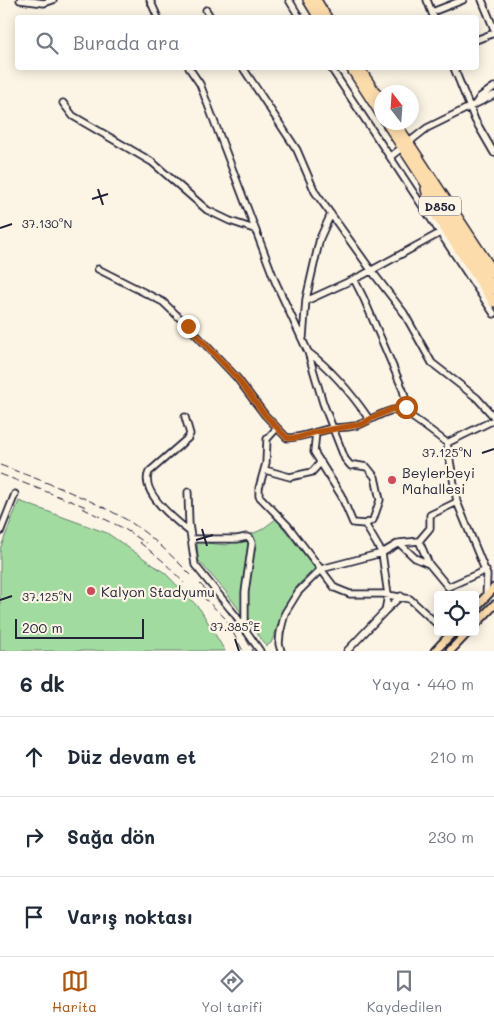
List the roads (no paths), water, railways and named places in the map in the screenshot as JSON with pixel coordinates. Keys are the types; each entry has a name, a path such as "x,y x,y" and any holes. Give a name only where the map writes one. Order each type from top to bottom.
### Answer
{"highway":[{"path":"308,0 317,15"},
{"path":"316,0 325,15"},
{"path":"351,70 374,104"},
{"path":"360,70 374,90"},
{"name":"D850","path":"393,130 405,145 494,289"},
{"name":"D850","path":"398,130 405,145"},
{"path":"494,266 440,184 427,180 430,205 494,302"},
{"name":"D850","path":"427,180 494,273"}],"main road":[{"path":"479,604 494,588"},
{"path":"479,620 494,605"},
{"path":"435,651 447,636"},
{"path":"450,651 464,636"}],"street":[{"path":"20,0 44,3 53,0"},
{"path":"150,0 157,15"},
{"path":"289,0 298,15"},
{"path":"427,0 433,15 463,0"},
{"path":"482,0 494,28"},
{"path":"206,10 209,15"},
{"path":"479,39 494,33"},
{"path":"190,70 203,92 275,281 308,352 323,403 345,459 351,466 367,467 375,477 380,500 373,520 365,524 353,522 341,495 314,452 316,432"},
{"path":"244,70 297,150 315,192 404,313 432,363 477,398 494,419 446,443"},
{"path":"332,70 494,314"},
{"path":"455,70 469,106 494,153"},
{"path":"475,104 480,97 494,87"},
{"path":"390,157 427,128 494,95"},
{"path":"63,103 72,116 152,162 207,210 230,221 254,228"},
{"path":"302,340 306,301 320,238 331,214"},
{"path":"306,301 354,279 440,233"},
{"path":"98,270 162,302 188,326 237,378 287,438 296,438 333,428 363,424 392,409 406,413 446,443 457,502 486,573 486,597"},
{"path":"354,279 403,390 406,401 406,413"},
{"path":"308,352 324,364 370,419"},
{"path":"185,417 190,434 188,438 149,472 146,479 148,487 165,510 191,536 237,539 247,536 251,540 245,592 246,630"},
{"path":"277,428 267,439 265,470 259,488 259,496 262,501 276,512 340,592 401,596 410,599 434,621"},
{"path":"265,470 290,477 312,472 321,462"},
{"path":"188,492 193,559 196,567 246,630 260,651"},
{"path":"0,532 16,494"},
{"path":"281,651 279,644 280,633 285,612 298,592 321,569 382,553 399,542 419,541 430,528 430,515 457,502"},
{"path":"365,524 382,553 388,594 385,611"},
{"path":"419,541 429,564 448,588 486,573"},
{"path":"399,542 416,558 429,564"},
{"path":"486,573 494,579"},
{"path":"347,651 401,596"}],"railway":[{"path":"0,465 49,483 127,520 153,539 191,575"},
{"path":"0,474 89,508"},
{"path":"82,508 123,528 146,543"},
{"path":"139,542 163,561 184,583"},
{"path":"200,584 232,615 253,651"},
{"path":"202,596 225,618 243,651"}],"place":[{"name":"Beylerbeyi Mahallesi","path":"392,480"},
{"name":"Kalyon Stadyumu","path":"91,591"}]}
